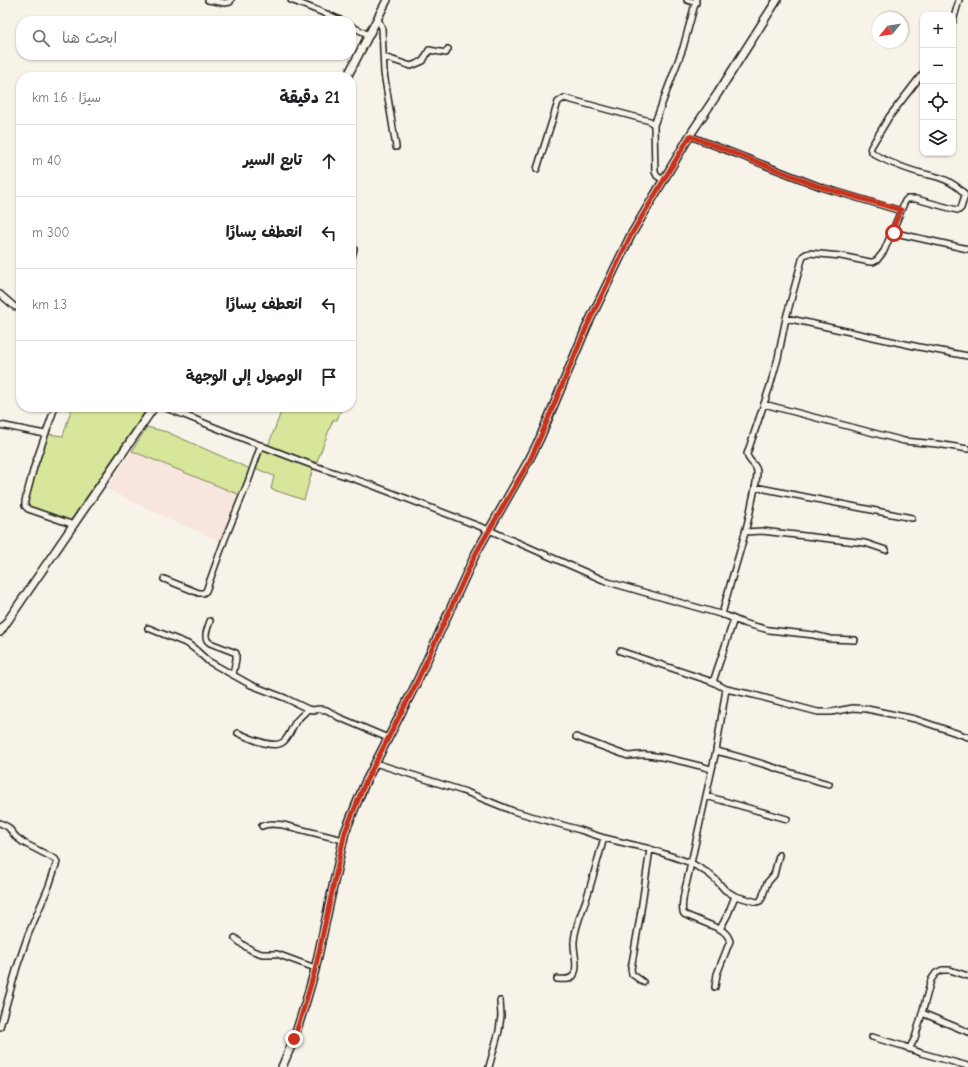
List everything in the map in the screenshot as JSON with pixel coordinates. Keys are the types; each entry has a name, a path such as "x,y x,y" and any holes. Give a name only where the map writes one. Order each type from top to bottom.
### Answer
{"street":[{"path":"208,0 225,3 232,0"},
{"path":"291,0 333,16"},
{"path":"356,60 387,0"},
{"path":"663,180 657,176 655,172 654,125 683,48 696,2 688,0"},
{"path":"282,1067 294,1039 315,968 345,832 365,783 433,649 476,553 530,460 587,326 631,235 690,136 777,0"},
{"path":"956,12 959,0"},
{"path":"378,18 382,28 384,73 396,147"},
{"path":"356,28 370,35"},
{"path":"384,57 411,66 423,61 429,50 446,53 448,49"},
{"path":"349,72 356,60"},
{"path":"722,615 726,595 750,513 755,487 757,473 756,468 747,458 747,454 778,358 786,318 803,256 806,254 841,256 873,262 879,259 901,210 906,200 909,198 957,210 961,208 966,200 964,192 943,179 919,173 884,160 870,150 889,117 920,77"},
{"path":"537,170 558,102 564,98 650,121 654,125"},
{"path":"690,136 821,187 901,210"},
{"path":"891,232 968,249"},
{"path":"0,294 16,307"},
{"path":"786,318 919,347 968,356"},
{"path":"764,404 904,441 968,449"},
{"path":"53,412 24,501 25,506 28,509 74,525"},
{"path":"0,632 151,412"},
{"path":"177,412 314,465 363,481 488,530 608,582 769,630 814,635 830,639 855,640"},
{"path":"0,425 45,434"},
{"path":"164,579 199,593 203,593 206,590 248,482 260,445"},
{"path":"755,487 912,518"},
{"path":"745,532 762,531 865,543 886,550"},
{"path":"713,682 734,619"},
{"path":"210,621 206,634 207,641 236,653 233,675"},
{"path":"148,628 188,644 208,661 251,685 285,698 308,709 327,710 338,717 388,738"},
{"path":"620,651 713,682 726,689 818,712 831,712 853,708 867,709 915,719 968,737"},
{"path":"715,987 717,974 730,941 729,937 720,929 684,914 682,910 716,751 726,689"},
{"path":"238,733 266,744 274,745 283,743 295,723 308,709"},
{"path":"576,737 628,756 645,754 658,756 712,769"},
{"path":"716,751 754,760 804,778 829,784"},
{"path":"375,763 466,792 513,811 604,838 650,849 691,863 708,873 725,890 734,896 757,902 762,898 767,883 774,875 779,855"},
{"path":"706,796 787,819"},
{"path":"0,823 8,827 16,837 24,843 55,859 57,862 49,886 28,935 17,967 0,1027"},
{"path":"262,826 274,823 343,840"},
{"path":"557,979 570,979 576,971 574,949 576,928 604,838"},
{"path":"643,982 632,974 630,969 640,917 650,849"},
{"path":"720,929 728,914 734,896"},
{"path":"235,938 242,945 262,954 277,954 315,968"},
{"path":"909,1049 915,1038 931,980 936,973 942,970 950,970 968,976"},
{"path":"489,1067 499,1031 501,1016 500,1001"},
{"path":"922,1013 968,1032"},
{"path":"872,1037 968,1066"}],"shaded area":[{"path":"132,451 240,495 221,542 106,489"}],"green space":[{"path":"70,412 145,412 70,521 29,507 27,504 37,461 47,434 63,436"},
{"path":"281,412 340,412 337,420 333,420 316,464 268,446"},
{"path":"147,427 167,432 250,469 240,495 132,451"},
{"path":"261,448 313,468 304,500 271,489 274,476 255,468"}],"route":[{"path":"294,1039 315,970 345,832 365,783 433,649 476,553 530,460 587,326 631,235 690,136 821,187 901,210 891,232 894,233"}]}
